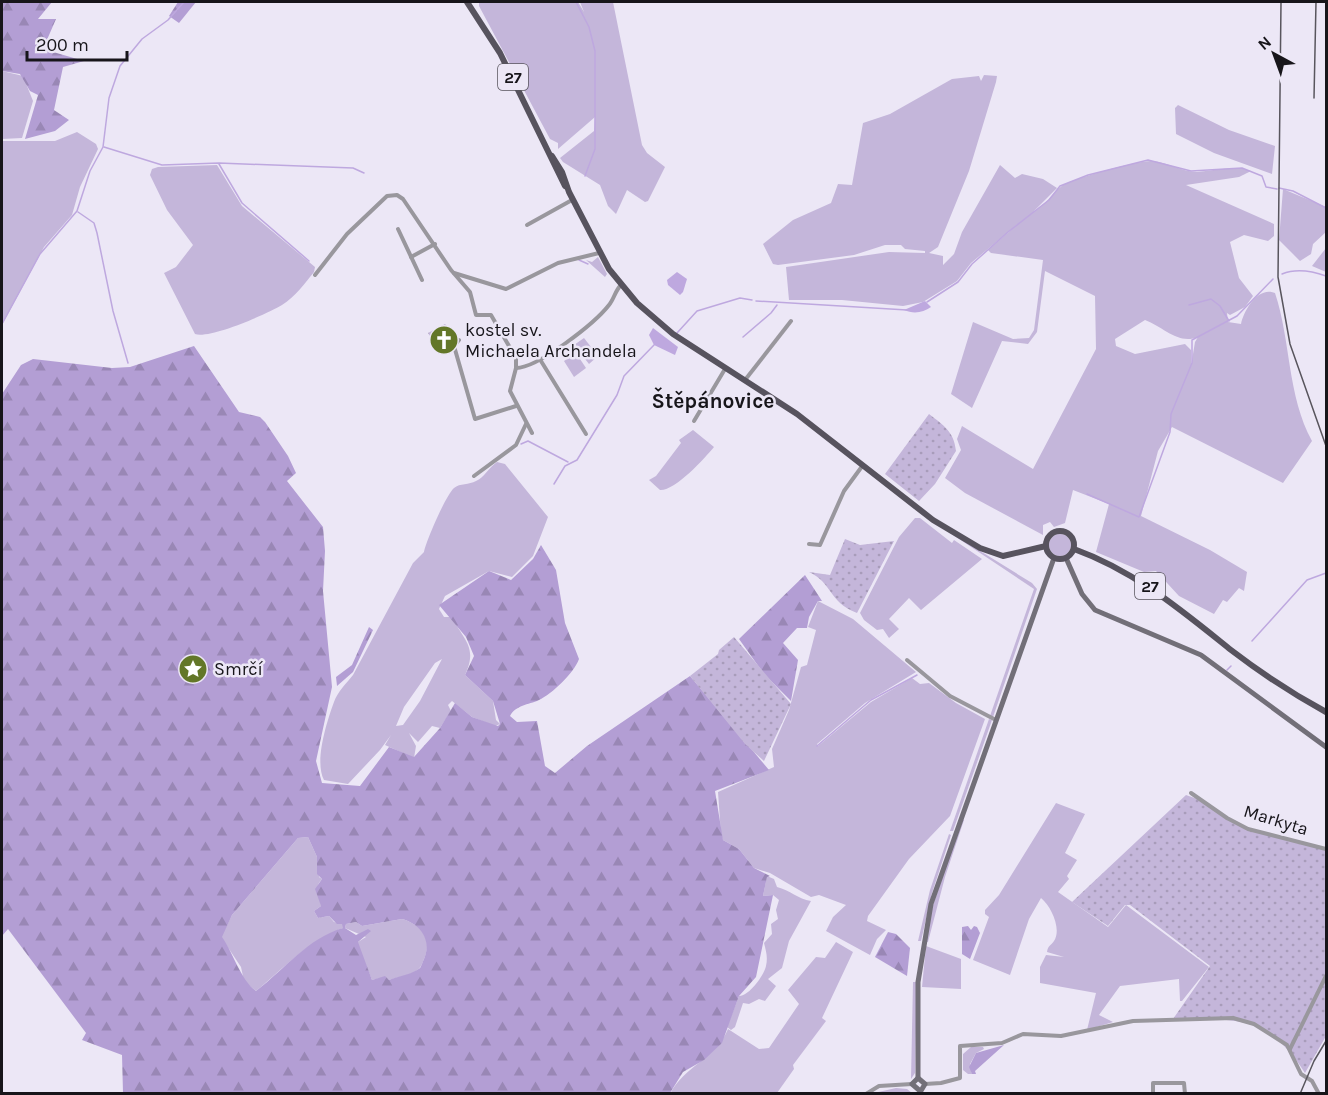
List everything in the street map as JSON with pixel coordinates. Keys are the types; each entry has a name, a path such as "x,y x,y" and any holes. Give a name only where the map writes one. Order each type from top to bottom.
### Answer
{"main road":[{"name":"27","path":"467,2 500,52 561,170 569,192 599,253 621,285 668,330 797,414 951,530 997,555 1010,555 1046,546 1052,534 1063,532 1073,539 1074,549 1110,564 1151,587 1257,669 1326,712"},
{"path":"1046,546 1053,558"},
{"path":"1053,558 1066,558 1074,549"},
{"path":"918,1078 925,1084 919,1092 912,1084 918,1078 918,994 924,933 937,884 992,718 1053,558"},
{"path":"1066,558 1082,594 1095,610 1201,655 1326,747"}],"street":[{"path":"315,275 347,234 387,196 397,195 404,199 453,272 470,292 477,315 492,315 514,354 516,368 510,389 516,406 532,433"},
{"path":"527,225 573,200"},
{"path":"398,229 422,280"},
{"path":"411,257 435,244"},
{"path":"453,272 506,289 558,263 599,253"},
{"path":"516,368 541,361 606,308 621,285"},
{"path":"745,380 791,321"},
{"path":"459,340 454,346 475,419 516,406"},
{"path":"541,361 586,434"},
{"path":"694,421 725,369"},
{"path":"474,476 516,445 526,424"},
{"path":"809,544 820,545 844,491 863,464"},
{"path":"907,660 950,696 992,718"},
{"name":"Markyta","path":"1191,793 1227,818 1248,829 1326,849"},
{"path":"1290,1050 1326,975"},
{"path":"925,1084 960,1078 960,1046 1002,1043 1023,1034 1061,1036 1133,1021 1233,1018 1254,1024 1290,1050 1301,1074 1310,1080 1319,1094"},
{"path":"1153,1094 1153,1083 1184,1083 1185,1094"},
{"path":"866,1094 879,1086 912,1084"}],"green space":[{"path":"2,2 52,2 38,19 56,19 43,49 84,61 63,67 54,110 69,120 55,131 25,139 38,95 30,91 20,74 2,71"},
{"path":"178,2 196,2 179,23 169,16"},
{"path":"479,2 578,2 584,12 580,2 613,2 642,145 647,153 665,167 648,201 645,202 627,190 616,214 608,206 600,185 563,162 560,158 594,131 595,117 558,149 558,143 550,139 479,6"},
{"path":"2,71 23,76 33,101 22,138 2,139"},
{"path":"984,75 997,76 969,171 938,247 929,253 943,256 943,265 954,254 962,232 1000,165 1015,178 1022,174 1043,179 1057,188 1033,212 1063,185 1134,163 1152,161 1197,172 1231,168 1251,171 1239,177 1186,185 1274,224 1274,236 1268,241 1244,235 1230,242 1239,278 1253,296 1245,307 1230,315 1227,313 1228,322 1241,324 1245,312 1258,296 1263,293 1275,293 1298,405 1312,441 1283,483 1172,427 1158,451 1141,516 1210,550 1247,572 1244,591 1239,588 1227,602 1223,600 1214,614 1179,596 1156,571 1144,572 1096,552 1109,504 1073,490 1065,523 1054,527 1050,522 1043,525 1043,535 965,493 945,478 961,450 957,439 962,426 1033,469 1096,349 1095,296 1045,271 1037,332 1028,344 1002,341 972,408 951,394 973,322 1013,339 1029,338 1034,330 1043,260 991,253 988,250 1025,218 971,263 957,281 923,302 903,306 842,300 789,300 786,267 889,252 925,253 925,251 905,249 901,245 885,245 854,255 778,265 773,264 763,244 793,220 831,203 838,184 852,185 863,123 890,114 952,79 979,76 981,81","holes":["1145,320 1177,337 1184,339 1198,337 1191,366 1191,350 1185,344 1135,354 1116,346 1115,339"]},
{"path":"1178,105 1229,130 1275,146 1272,174 1214,153 1176,134 1175,108"},
{"path":"77,132 96,144 98,149 80,187 72,215 44,247 2,325 2,141 55,141"},
{"path":"217,165 242,206 315,267 314,272 300,290 282,305 252,319 202,335 195,334 164,273 176,267 193,245 167,210 150,175 152,169 158,167"},
{"path":"1283,189 1326,207 1326,232 1313,244 1311,254 1300,261 1279,240"},
{"path":"1326,248 1326,272 1312,266"},
{"path":"598,257 607,274 605,277 586,260 592,262"},
{"path":"445,324 455,335 442,353 428,333"},
{"path":"584,338 598,356 589,364 574,345"},
{"path":"194,346 239,412 260,417 265,422 288,456 296,473 287,481 323,527 325,551 323,591 332,687 316,761 322,783 360,786 389,747 414,757 440,728 455,703 472,717 498,726 500,724 493,701 465,675 474,656 466,637 439,605 489,571 511,580 533,559 541,545 556,570 565,623 579,659 568,677 556,688 539,700 519,707 510,716 517,722 537,721 545,766 555,773 587,746 690,676 769,770 715,791 723,840 739,849 754,868 770,876 767,877 763,896 773,895 756,977 739,996 722,1043 704,1060 683,1072 670,1093 123,1093 122,1055 82,1040 86,1033 8,929 2,936 2,394 21,365 33,359 112,368 130,367","holes":["308,837 317,857 317,874 322,879 315,889 321,906 314,911 318,918 329,916 337,924 342,924 343,928 319,939 256,991 241,973 222,937 232,915 298,838","402,919 415,925 426,940 426,952 421,966 414,972 389,980 385,976 372,980 358,942 371,931 368,929 356,935 345,928 346,924 356,922 362,926"]},
{"path":"576,353 586,368 574,377 564,361"},
{"path":"929,414 950,433 956,451 935,484 919,501 885,474"},
{"path":"693,430 714,447 681,480 660,490 649,480 656,476 681,443 679,440"},
{"path":"497,462 505,464 548,517 533,556 512,577 489,571 445,596 439,609 444,617 452,617 468,644 470,658 465,675 493,701 496,720 500,724 495,726 472,717 452,701 448,705 451,711 440,728 432,726 418,742 409,733 416,746 414,758 385,745 391,735 348,784 324,780 320,763 321,752 325,730 336,698 353,675 413,563 424,552 428,538 450,492 456,486 479,480","holes":["442,659 420,701 403,725 396,726 404,707 435,663"]},
{"path":"915,518 920,518 952,543 954,540 982,559 921,610 909,598 889,619 899,629 889,638 883,629 877,630 864,620 860,613 899,537"},
{"path":"938,525 1032,583 1037,589 993,717 990,716 1034,589"},
{"path":"1060,534 1068,537 1071,545 1068,553 1060,556 1052,553 1049,545 1052,537"},
{"path":"845,539 860,545 894,541 857,613 841,604 817,576 809,572 830,575"},
{"path":"805,575 822,601 818,601 809,617 807,628 797,628 783,643 798,660 791,701 764,674 739,639"},
{"path":"818,601 853,619 916,672 865,703 817,744 818,746 871,702 912,678 920,684 929,683 956,703 985,719 950,816 909,859 868,916 867,921 886,930 877,939 870,955 826,931 833,917 846,905 819,895 811,897 770,873 754,868 739,849 723,840 721,835 718,792 774,767 772,749 789,710 801,667 807,665 816,630 808,627"},
{"path":"369,627 373,630 353,672 337,686 336,677 352,665"},
{"path":"734,637 791,704 764,761 745,744 690,676 718,654 719,650"},
{"path":"989,719 992,720 953,831 950,831"},
{"path":"1186,795 1203,801 1242,827 1326,849 1326,1036 1305,1073 1291,1053 1277,1039 1263,1030 1232,1021 1173,1019 1210,966 1130,905 1125,905 1108,926 1072,902"},
{"path":"1056,803 1085,814 1065,853 1077,860 1067,876 1069,879 1058,892 1108,927 1126,905 1209,967 1182,1001 1180,1001 1179,979 1120,986 1099,1015 1113,1022 1087,1030 1096,993 1040,983 1040,967 1046,955 1064,957 1047,952 1054,941 1057,930 1052,912 1041,898 1029,919 1010,975 973,960 989,917 985,914 985,910 999,895"},
{"path":"962,819 964,820 945,877 928,942 925,942 933,905"},
{"path":"949,834 951,835 932,893 921,941 918,941 930,890"},
{"path":"308,837 317,857 319,877 322,879 317,889 321,906 314,911 318,918 329,916 334,922 343,924 343,928 330,933 307,948 256,991 244,981 241,967 221,937 232,915 298,838"},
{"path":"767,876 774,879 777,887 811,901 789,941 782,968 768,979 776,986 765,1001 759,999 749,1004 743,1003 735,1027 731,1030 727,1027 739,996 751,990 765,970 767,957 764,943 772,934 771,924 778,919 776,910 779,900 773,895 763,896"},
{"path":"402,919 415,925 424,934 427,945 422,964 413,973 389,980 385,977 372,980 358,946 358,942 366,937 345,928 346,924 356,922 362,926"},
{"path":"968,926 971,930 974,926 977,927 980,933 970,959 962,954 962,927"},
{"path":"888,932 896,934 910,948 907,976 875,957"},
{"path":"836,942 853,952 822,1018 826,1021 793,1065 794,1069 777,1093 670,1094 683,1076 716,1048 728,1029 759,1049 769,1048 799,1004 788,990 816,957 825,958"},
{"path":"926,946 961,959 961,989 922,987"},
{"path":"913,982 917,982 915,1073 911,1079"},
{"path":"1004,1045 975,1071 976,1074 972,1074 969,1067 976,1053"},
{"path":"971,1047 983,1047 984,1049 976,1053 970,1064 972,1074 968,1074 963,1070 963,1054"},
{"path":"896,1088 907,1089 912,1093 874,1093"}],"shaded area":[{"path":"677,272 687,279 680,295 668,285 667,280"},
{"path":"925,301 931,307 925,311 904,310"},
{"path":"653,328 678,347 675,355 654,345 649,335"}],"waterway":[{"path":"2,324 40,254 77,211 90,171 103,147 109,98 120,66 142,39 168,20 184,2"},
{"path":"576,2 589,27 595,51 595,149 585,176"},
{"path":"104,147 162,165 219,163 353,168 364,173"},
{"path":"927,302 958,282 972,264 1049,200 1060,186 1088,175 1148,160 1191,171 1242,168 1262,176 1266,187 1277,189"},
{"path":"219,164 242,203 309,261"},
{"path":"1279,188 1293,191 1326,208"},
{"path":"78,212 94,223 113,311 128,363"},
{"path":"579,260 588,264"},
{"path":"1282,274 1304,271 1326,276"},
{"path":"1087,494 1139,517 1170,432 1171,414 1192,363 1192,340 1237,316 1273,279"},
{"path":"677,333 697,311 740,298 752,300"},
{"path":"1189,305 1211,299 1220,306 1229,321"},
{"path":"756,301 907,310"},
{"path":"743,337 777,305"},
{"path":"554,484 565,466 577,460 617,395 624,376 654,345"},
{"path":"521,444 528,441 568,462"},
{"path":"1252,641 1307,580 1326,573"},
{"path":"1227,670 1231,666"},
{"path":"817,746 871,700 917,675"}],"railway":[{"path":"1281,2 1278,277 1290,344 1326,446"},
{"path":"1314,98 1316,2"},
{"path":"1300,1094 1314,1061 1326,1041"}],"place":[{"name":"kostel sv. Michaela Archandela","path":"444,340"},
{"name":"Smrčí","path":"193,669"}],"district":[{"name":"Štěpánovice","path":"713,401"}]}
